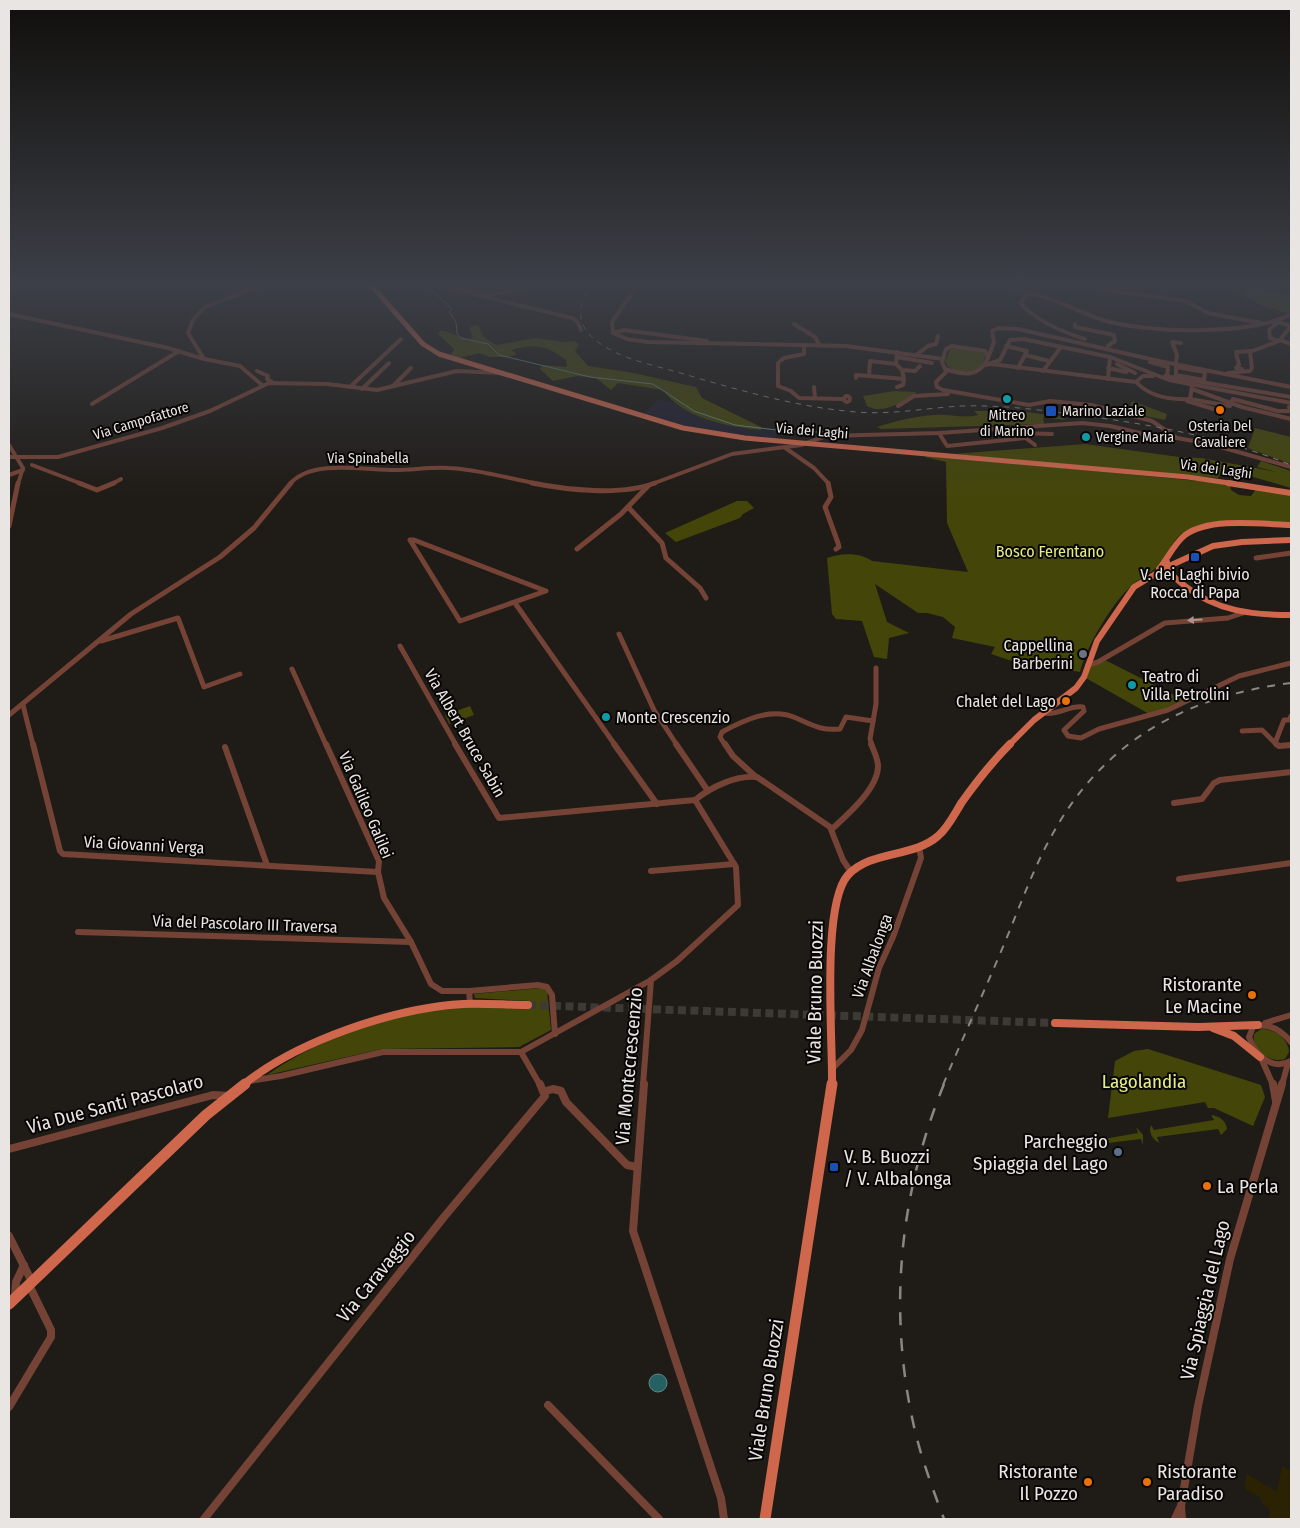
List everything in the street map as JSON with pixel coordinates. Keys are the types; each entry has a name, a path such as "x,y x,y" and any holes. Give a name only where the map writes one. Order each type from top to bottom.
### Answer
{"main road":[{"name":"Via dei Laghi","path":"442,355 697,432 1195,478 1291,493"},
{"path":"1152,576 1178,542 1190,532 1210,526 1291,525"},
{"path":"851,872 872,860 919,847 939,836 988,767 1017,736 1076,688 1084,677 1097,641 1134,587 1170,565 1191,555 1223,544 1291,540"},
{"path":"1170,565 1178,542"},
{"path":"1176,551 1183,556 1191,555"},
{"path":"1168,557 1170,565 1179,580"},
{"path":"1179,580 1177,569 1184,559"},
{"path":"1152,576 1166,576 1179,580 1210,603 1243,613 1291,615"},
{"name":"Viale Bruno Buozzi","path":"764,1519 833,1068 830,975 834,911 840,889 851,872"},
{"path":"12,1302 200,1121 248,1081 294,1052 348,1029 406,1012 470,1004 528,1005"},
{"path":"1055,1023 1198,1026 1258,1025"},
{"path":"1198,1026 1214,1028 1234,1036 1260,1057"}],"street":[{"path":"92,404 172,355"},
{"path":"192,355 240,366 262,385"},
{"path":"202,355 204,359"},
{"path":"350,387 384,355"},
{"path":"794,355 786,357 778,363 778,386 791,391 797,398 842,399"},
{"path":"876,355 932,362"},
{"path":"869,376 870,361 915,355"},
{"path":"919,355 942,358 943,366 948,370 973,374 979,372 989,362 991,355"},
{"path":"988,355 989,362"},
{"path":"989,362 1000,360 1002,355"},
{"path":"1018,368 1025,355"},
{"path":"1026,355 1049,361"},
{"path":"1043,370 1053,355"},
{"path":"1101,355 1148,374 1168,379 1242,406"},
{"path":"1108,379 1111,355"},
{"path":"1124,355 1168,367 1168,379"},
{"path":"1141,355 1291,387"},
{"path":"1176,364 1177,355"},
{"path":"1237,355 1239,365 1236,368 1251,370"},
{"path":"1250,355 1251,370"},
{"path":"897,359 907,362"},
{"path":"897,359 904,380 903,385 897,387"},
{"path":"1110,359 1135,373"},
{"path":"989,362 1018,368 1136,382 1148,374"},
{"path":"362,389 388,363"},
{"path":"902,370 915,371 920,366"},
{"path":"1176,367 1205,372 1204,380 1176,375 1176,367"},
{"path":"392,386 411,368"},
{"path":"1108,368 1126,372 1128,369"},
{"path":"948,370 936,382 937,386 943,390 1030,405 1050,401 1091,405 1152,421 1177,438 1216,446 1291,467"},
{"path":"1227,374 1251,370"},
{"path":"257,371 268,376 267,378 272,382"},
{"name":"Via Campofattore","path":"9,475 49,458 180,423 272,382 377,390 459,371 500,373"},
{"path":"856,378 856,375 904,380"},
{"path":"1168,379 1253,389 1291,397"},
{"path":"1253,380 1253,389"},
{"path":"1136,382 1145,392 1182,399 1224,412"},
{"path":"814,387 815,398"},
{"path":"1192,388 1252,396 1291,407"},
{"path":"1190,399 1192,388"},
{"path":"1216,403 1221,399 1225,391"},
{"path":"898,406 919,396 942,393 967,394"},
{"path":"1202,401 1205,393"},
{"path":"1251,406 1252,396"},
{"path":"1182,399 1242,406 1291,407"},
{"path":"1231,403 1233,399 1291,419"},
{"path":"1279,422 1283,417"},
{"name":"Via Spinabella","path":"9,715 140,608 220,557 254,528 294,480 312,471 336,468 391,470 447,468 559,488 611,490 648,486 732,454 784,447 834,435 939,433 1017,426 1088,424 1161,438 1177,438"},
{"path":"1017,426 1020,433 1035,445"},
{"path":"939,433 947,446 1025,438"},
{"path":"1020,433 1052,434"},
{"path":"9,445 18,456 23,469 14,496 9,526"},
{"path":"784,447 816,470 828,484 831,498 825,507 838,542 839,547 836,549"},
{"name":"Via Campofattore","path":"9,457 49,458"},
{"path":"32,466 97,490 121,479"},
{"path":"577,549 628,507 648,486"},
{"path":"628,507 634,511 662,544 666,558 700,588 706,598"},
{"path":"410,540 545,590 544,593 515,603 466,621 460,620 410,540"},
{"path":"1256,558 1291,553"},
{"path":"515,603 657,804"},
{"path":"1088,665 1098,662 1162,624 1230,617 1243,613"},
{"path":"98,642 178,618 204,687 240,674"},
{"path":"619,634 654,710 708,791"},
{"name":"Via Albert Bruce Sabin","path":"400,646 498,818 524,818 695,800"},
{"path":"1044,713 1051,715 1077,706 1083,707 1084,711 1064,730 1068,736 1078,739 1117,723 1168,710 1233,678 1279,665 1291,664"},
{"path":"832,829 858,806 877,774 878,765 870,744 876,697 876,668"},
{"name":"Via Galileo Galilei","path":"292,669 379,862 378,872 385,902 410,942 435,989 444,992 469,991"},
{"name":"Via Giovanni Verga","path":"23,705 60,851 64,854 378,872"},
{"path":"851,872 840,859 832,829 758,778 730,752 720,737 722,732 754,718 769,714 789,715 809,727 818,729 839,729 846,717 873,721"},
{"path":"1274,744 1284,720 1289,720 1291,716"},
{"path":"1242,731 1262,730 1274,744 1291,746"},
{"path":"225,747 267,865"},
{"path":"1174,803 1202,799 1213,784 1220,780 1291,772"},
{"path":"695,800 708,791 746,776 758,778"},
{"name":"Via Montecrescenzio","path":"695,800 734,864 738,905 680,959 651,980 632,1223 635,1243 721,1498 724,1519"},
{"name":"Via Albalonga","path":"833,1068 851,1050 862,1030 878,968 893,937 920,858 919,847"},
{"path":"1179,879 1291,863"},
{"path":"651,871 734,864"},
{"name":"Via del Pascolaro III Traversa","path":"78,932 410,942"},
{"path":"248,1081 306,1071 376,1053 521,1052 651,980"},
{"path":"470,1004 469,991 538,985 546,987 552,999 555,1034"},
{"path":"1258,1025 1291,1015"},
{"path":"1258,1025 1265,1024 1280,1030 1291,1042"},
{"name":"Via Spiaggia del Lago","path":"1258,1025 1253,1027 1248,1038 1272,1081 1276,1106"},
{"path":"521,1052 528,1068 546,1091 561,1091 566,1102 628,1165 637,1168"},
{"path":"1260,1057 1274,1064 1290,1062"},
{"name":"Via Spiaggia del Lago","path":"1182,1519 1181,1506 1198,1406 1230,1259 1290,1062"},
{"name":"Via Caravaggio","path":"204,1519 426,1239 545,1096 546,1091"},
{"name":"Via Due Santi Pascolaro","path":"9,1149 203,1098 217,1095 230,1096"},
{"path":"9,1236 24,1265 51,1330 51,1338 9,1407"},
{"path":"12,1302 16,1282 24,1265"},
{"path":"548,1405 658,1519"},
{"name":"Via Spiaggia del Lago","path":"1175,1519 1181,1506"}],"shaded area":[{"path":"658,400 670,401 742,428 777,431 776,438 707,432 644,413"}],"green space":[{"path":"452,355 470,355 460,358"},
{"path":"485,355 513,355 508,357"},
{"path":"559,355 579,355 588,366 628,372 696,387 702,398 761,427 761,430 721,423 694,414 682,408 663,390 618,383 611,390 596,378 577,376 553,381 540,369 542,365 567,367 566,360"},
{"path":"948,355 985,355 980,366 971,372 954,370 948,367 945,361"},
{"path":"894,391 916,392 915,395 898,404 879,409 867,406 863,396"},
{"path":"1132,401 1167,414 1165,420 1110,409 1128,410"},
{"path":"974,411 1019,411 1064,417 1065,420 1043,417 1044,424 881,429 877,427 906,419 928,416 967,417 978,415"},
{"path":"1255,428 1291,437 1291,464 1248,448"},
{"path":"1085,444 1179,457 1201,458 1277,472 1257,467 1261,461 1291,471 1289,472 1291,473 1291,488 1223,468 1218,478 953,454"},
{"name":"Bosco Ferentano","path":"928,455 1230,484 1231,490 1239,495 1251,496 1257,488 1291,494 1291,524 1228,523 1203,525 1186,530 1173,543 1160,564 1134,584 1115,604 1093,639 1080,672 1012,661 991,654 995,647 952,638 955,627 943,617 918,613 875,584 887,622 909,633 889,638 887,659 874,657 862,621 836,619 832,614 827,558 844,554 856,555 872,561 968,572 947,523 946,462 925,457"},
{"path":"737,501 747,501 754,508 743,514 740,518 676,542 665,533"},
{"path":"1103,659 1188,702 1151,715 1084,677 1088,665"},
{"path":"470,706 474,715 449,724 445,715"},
{"path":"543,988 547,991 551,1030 519,1047 382,1049 267,1075 309,1050 332,1039 380,1022 404,1015 453,1007 529,1008 530,1001 475,998 474,994"},
{"path":"1261,1029 1266,1029 1280,1035 1286,1042 1289,1052 1285,1059 1268,1058 1259,1050 1254,1040 1254,1034"},
{"name":"Lagolandia","path":"1148,1049 1261,1085 1265,1097 1253,1126 1214,1108 1208,1108 1205,1102 1108,1118 1115,1061 1134,1051"},
{"path":"1211,1115 1224,1121 1227,1129 1221,1135 1218,1129 1157,1137 1159,1143 1153,1138 1151,1133 1151,1125 1154,1130 1214,1120"},
{"path":"1136,1127 1143,1135 1143,1145 1141,1139 1100,1144 1102,1150 1095,1142 1095,1134 1098,1140 1138,1133"}],"sand":[{"path":"1282,1466 1291,1471 1291,1519 1269,1519 1270,1510 1262,1504 1260,1497 1245,1489 1246,1473 1277,1492"}],"water":[{"path":"658,1374 664,1377 667,1383 664,1389 658,1392 652,1389 649,1383 652,1377"}],"waterway":[{"path":"500,355 590,377 653,384 694,411 735,425 793,432 849,432"}],"tunnel":[{"path":"528,1005 1055,1023"}],"railway":[{"path":"622,355 743,391 833,410 882,413 961,406 1020,408 1145,425 1204,437 1262,454 1291,465"},
{"path":"943,1085 1045,848 1073,802 1097,773 1123,749 1152,728 1183,712 1217,699 1253,689 1291,683"},
{"path":"944,1084 917,1166 908,1208 900,1293 905,1379 913,1422 923,1459 944,1519"}],"place":[{"name":"Mitreo di Marino","path":"1007,399"},
{"name":"Osteria Del Cavaliere","path":"1220,410"},
{"name":"Marino Laziale","path":"1051,411"},
{"name":"Vergine Maria","path":"1086,437"},
{"name":"V. dei Laghi bivio Rocca di Papa","path":"1195,557"},
{"name":"Cappellina Barberini","path":"1083,654"},
{"name":"Teatro di Villa Petrolini","path":"1132,685"},
{"name":"Chalet del Lago","path":"1066,701"},
{"name":"Monte Crescenzio","path":"606,717"},
{"name":"Ristorante Le Macine","path":"1252,995"},
{"name":"Parcheggio Spiaggia del Lago","path":"1118,1152"},
{"name":"V. B. Buozzi / V. Albalonga","path":"834,1167"},
{"name":"La Perla","path":"1207,1186"},
{"name":"Ristorante Il Pozzo","path":"1088,1482"},
{"name":"Ristorante Paradiso","path":"1147,1482"}]}
